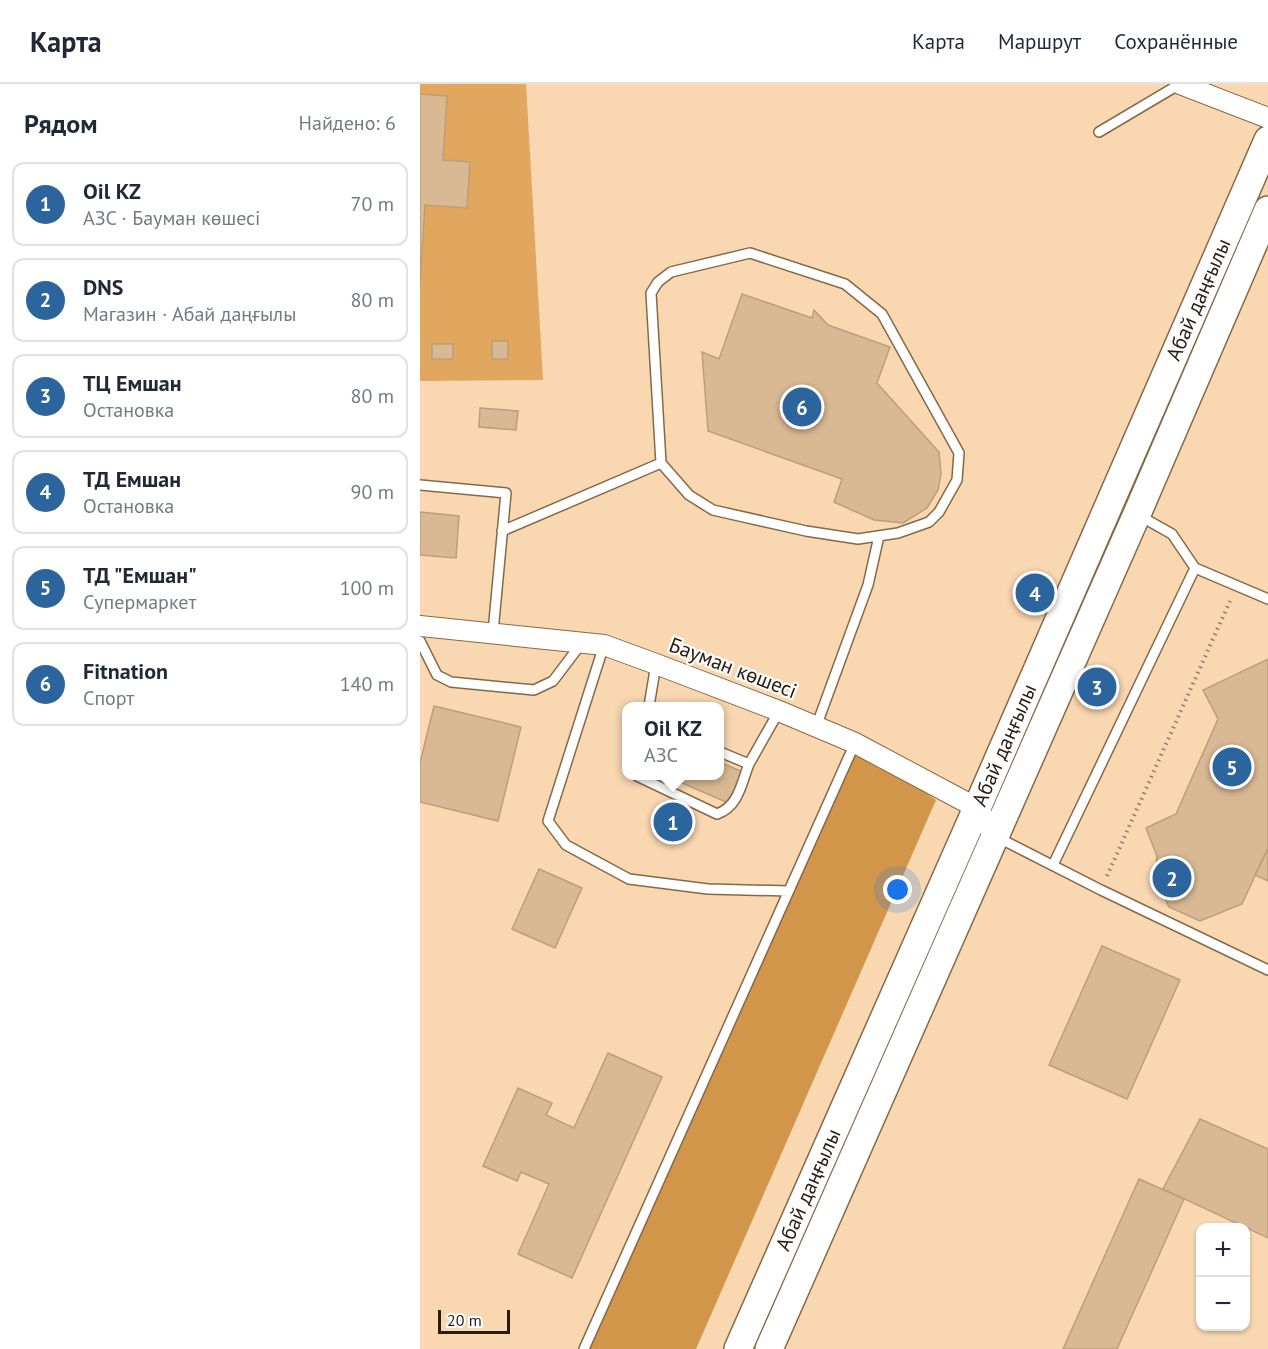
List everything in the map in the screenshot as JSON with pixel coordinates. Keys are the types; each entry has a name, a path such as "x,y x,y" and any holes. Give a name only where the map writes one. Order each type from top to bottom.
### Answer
{"main road":[{"name":"Абай даңғылы","path":"738,1349 1268,140"},
{"name":"Абай даңғылы","path":"769,1349 1137,514 1268,210"}],"street":[{"path":"1180,84 1268,118"},
{"name":"Бауман көшесі","path":"420,626 604,645 656,663 855,743 977,808 995,836"}],"lane":[{"path":"1099,132 1180,84"},
{"path":"750,253 844,284 882,315 959,453 957,480 939,512 929,522 879,536 858,539 806,531 713,510 689,495 661,463 651,293 658,282 671,272 750,253"},
{"path":"502,531 661,463"},
{"path":"420,485 506,493 493,632"},
{"path":"1137,514 1172,534 1196,568 1268,599"},
{"path":"816,727 868,585 879,536"},
{"path":"1053,865 1196,568"},
{"path":"420,641 437,675 452,682 534,690 553,681 582,642"},
{"path":"604,645 548,821 566,845 629,879 708,889 789,891"},
{"path":"650,702 656,663"},
{"path":"645,780 717,814 728,810 735,802 748,764 779,711"},
{"path":"584,1349 855,743"},
{"path":"724,754 748,764"},
{"path":"995,836 1268,970"}],"path":[{"path":"1101,890 1237,586"}],"shaded area":[{"path":"420,84 526,84 543,380 420,381"},
{"path":"855,743 936,800 696,1349 584,1349"}],"building":[{"path":"420,94 447,96 443,160 470,162 467,208 425,205 420,284"},
{"path":"742,294 812,318 814,310 828,325 890,347 877,383 939,452 941,474 938,490 927,508 903,523 874,520 834,502 842,479 708,431 702,352 719,359"},
{"path":"492,341 508,341 508,359 492,359"},
{"path":"432,344 453,344 453,359 432,359"},
{"path":"480,408 518,411 516,430 479,427"},
{"path":"420,512 459,516 456,558 420,555"},
{"path":"1268,659 1268,848 1242,904 1200,921 1169,907 1155,878 1157,856 1146,828 1176,814 1218,719 1203,690"},
{"path":"434,706 521,727 498,821 420,802 420,763"},
{"path":"724,764 747,774 733,805 675,780 724,780"},
{"path":"664,802 694,815 682,842 652,829"},
{"path":"1268,848 1268,881 1255,875"},
{"path":"539,869 582,888 555,948 512,929"},
{"path":"1102,946 1180,980 1127,1099 1049,1065"},
{"path":"608,1053 662,1077 572,1278 518,1254 549,1184 521,1172 517,1181 483,1166 518,1088 552,1103 546,1115 574,1128"},
{"path":"1200,1119 1268,1149 1268,1238 1250,1230 1250,1223 1236,1223 1163,1189"},
{"path":"1139,1179 1184,1199 1117,1349 1063,1349"}],"place":[{"name":"Fitnation","path":"802,407"},
{"name":"ТД Емшан","path":"1035,593"},
{"name":"ТЦ Емшан","path":"1097,687"},
{"name":"ТД \"Емшан\"","path":"1232,767"},
{"name":"Oil KZ","path":"673,822"},
{"name":"DNS","path":"1172,878"}]}
